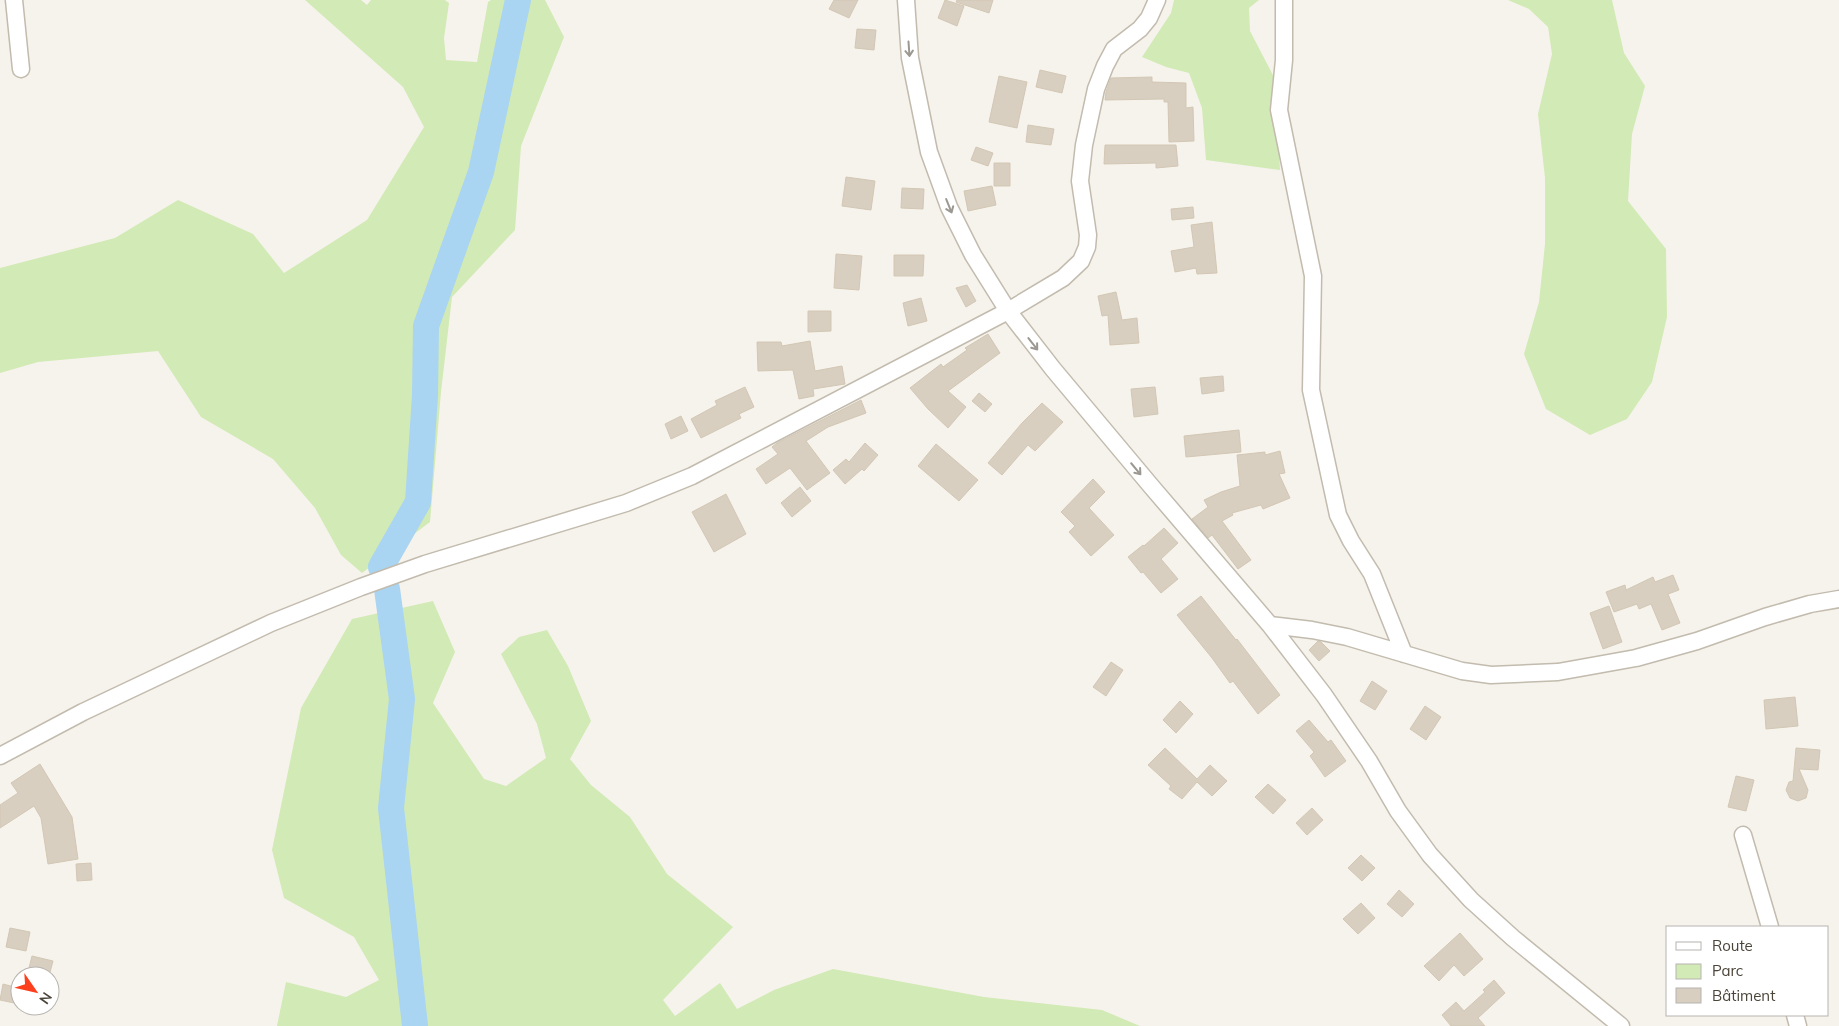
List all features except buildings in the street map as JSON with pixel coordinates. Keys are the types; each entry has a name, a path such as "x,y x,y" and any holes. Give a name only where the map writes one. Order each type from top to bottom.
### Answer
{"street":[{"path":"14,0 21,69"},
{"path":"906,0 910,58 929,152 949,208 973,255 1008,311 1138,472 1270,624 1324,695 1368,761 1398,811 1430,855 1471,900 1621,1026"},
{"path":"0,756 84,712 271,623 352,590 426,564 626,504 692,476 1008,311 1063,278 1081,261 1087,247 1088,235 1080,181 1084,145 1096,89 1114,49 1140,29 1149,18 1157,0"},
{"path":"1284,0 1284,60 1279,110 1313,276 1311,390 1338,515 1351,541 1372,574 1404,654"},
{"path":"1270,624 1347,637 1462,671 1491,675 1558,672 1636,658 1697,641 1765,617 1810,604 1839,599"},
{"path":"1743,835 1770,926"}],"green space":[{"path":"305,0 361,0 367,5 371,0 445,0 449,3 444,38 446,60 477,62 488,2 491,0 545,0 564,37 521,146 515,230 452,297 441,392 430,522 362,573 341,555 315,508 273,459 201,417 158,351 38,362 0,373 0,268 115,238 178,200 253,234 284,273 367,220 424,127 403,87"},
{"path":"1174,0 1259,0 1249,8 1250,31 1275,79 1280,170 1206,160 1202,108 1189,73 1166,67 1142,57 1171,13"},
{"path":"1508,0 1612,0 1624,53 1645,86 1632,134 1628,201 1666,249 1667,317 1652,382 1627,419 1590,435 1546,409 1524,354 1539,302 1545,244 1545,178 1538,114 1552,54 1548,27 1529,9"},
{"path":"433,601 455,652 433,703 484,779 506,786 546,758 537,724 501,654 519,637 547,630 568,666 591,721 570,759 591,785 630,817 667,874 733,927 663,1000 675,1016 720,983 737,1009 774,990 833,969 984,997 1102,1010 1140,1026 277,1026 286,982 346,997 379,980 354,937 284,898 272,850 301,708 352,619"}],"waterway":[{"path":"381,567 418,502 425,395 426,326 481,172 518,0"},
{"path":"387,589 402,699 391,808 415,1026"}]}
